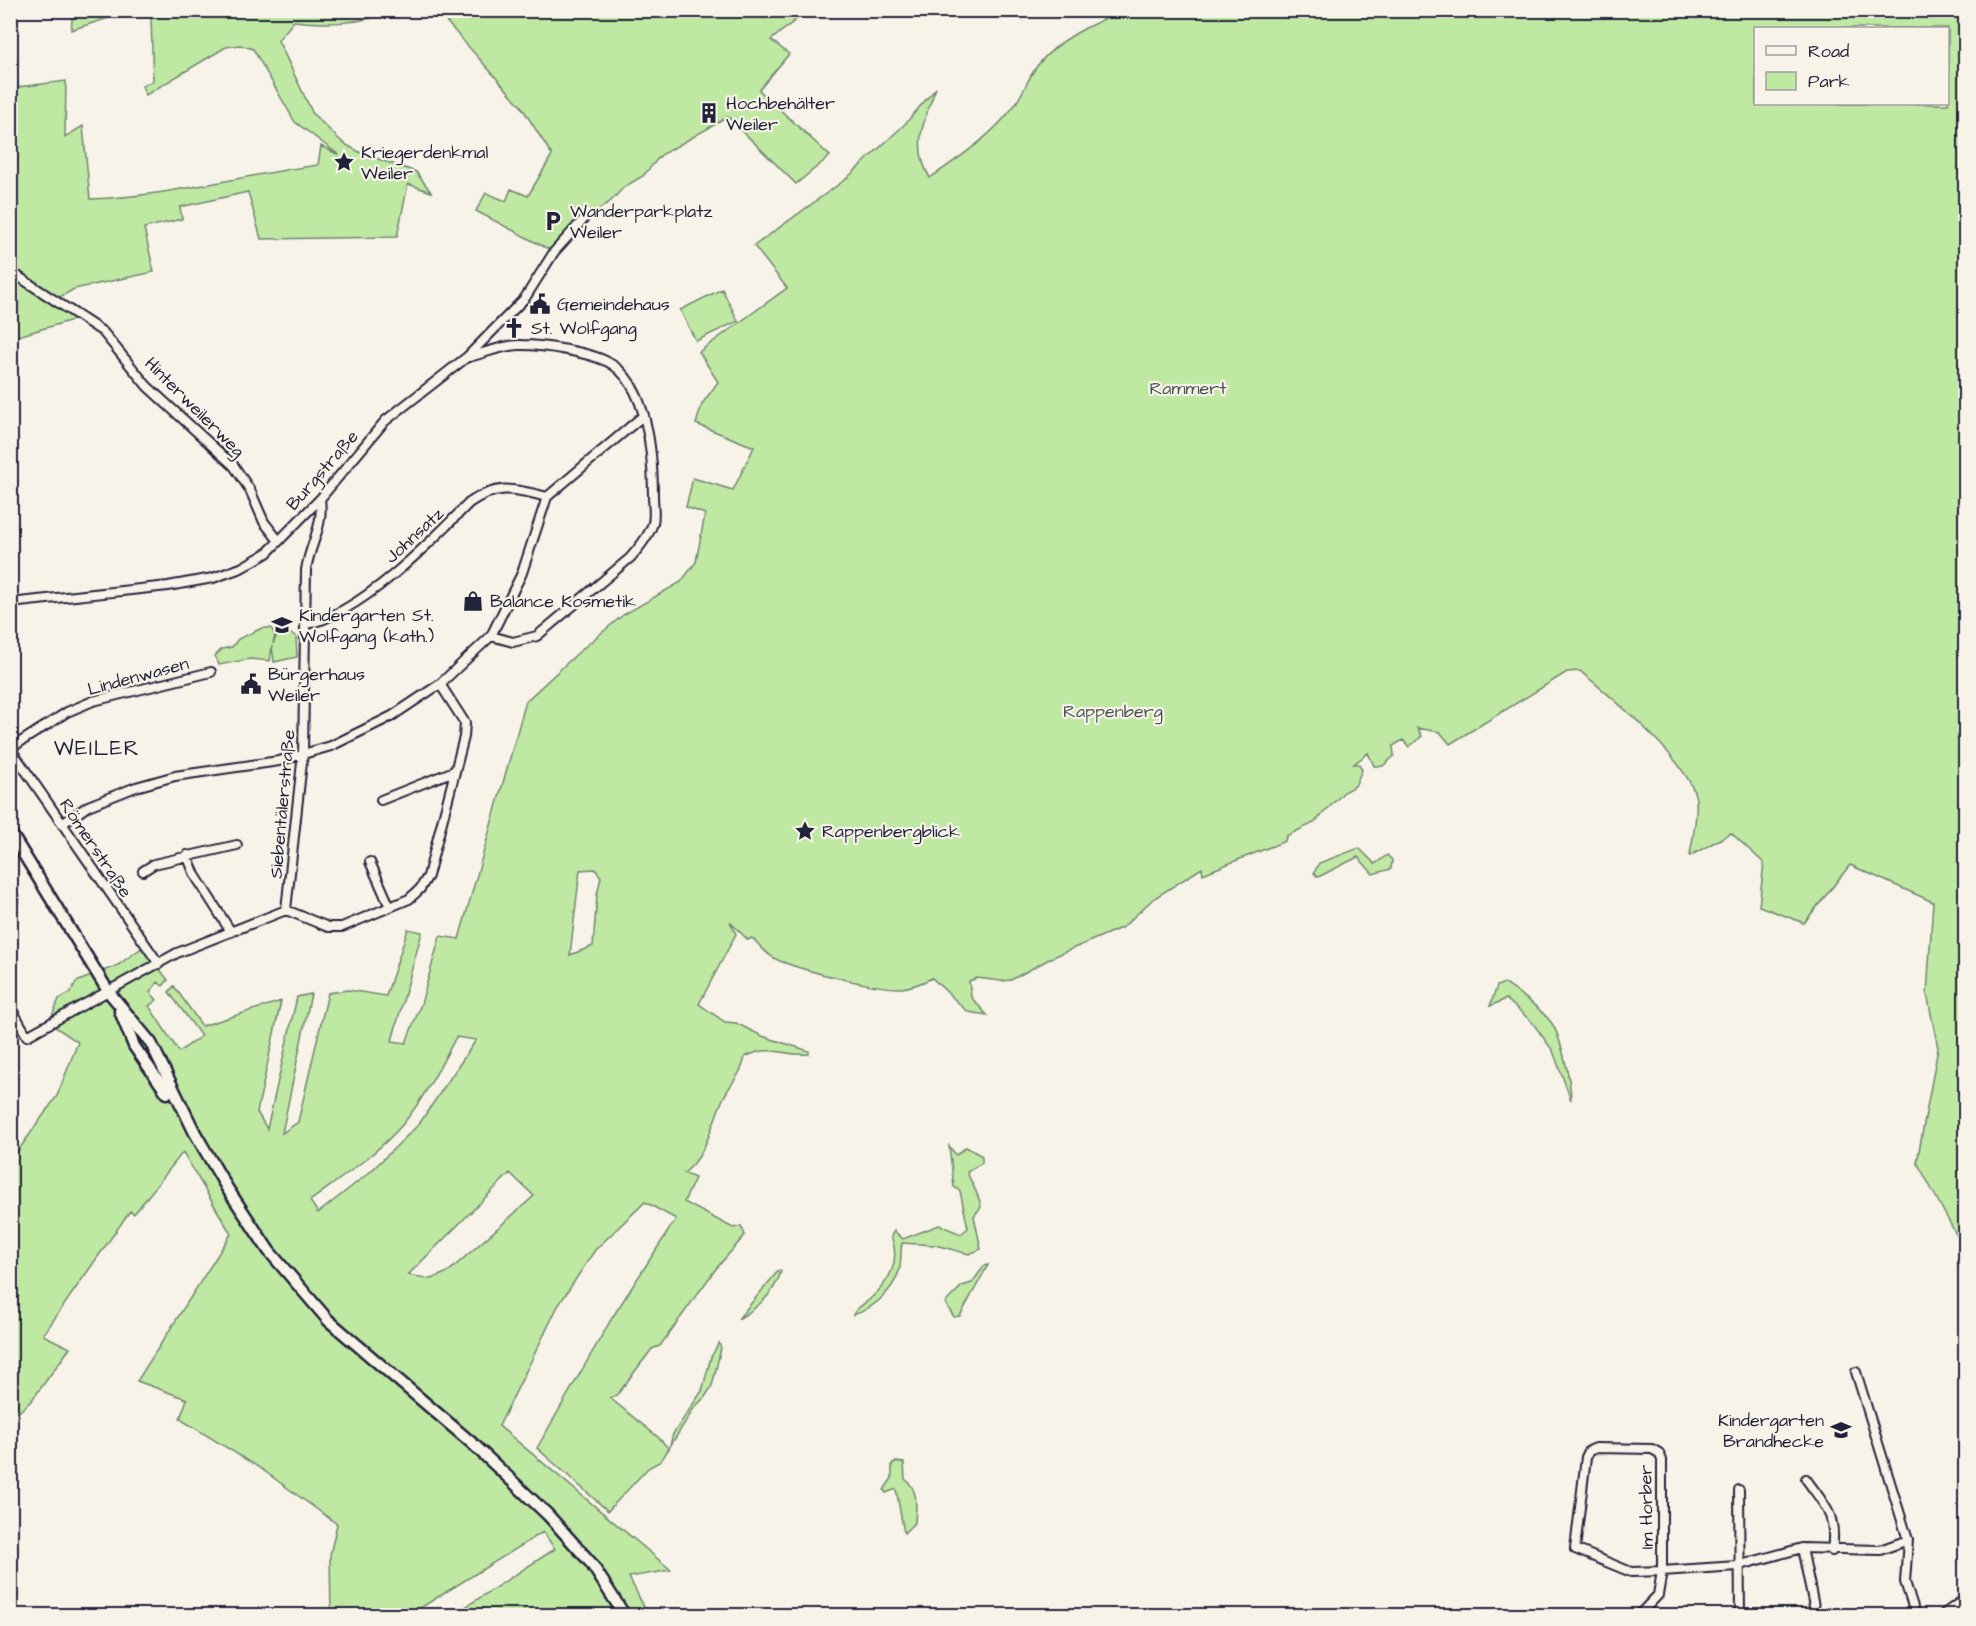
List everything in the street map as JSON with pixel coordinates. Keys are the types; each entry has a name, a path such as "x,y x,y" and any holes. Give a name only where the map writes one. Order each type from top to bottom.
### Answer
{"main road":[{"path":"10,832 108,991 151,1043 195,1133"},
{"path":"118,1005 134,1046 195,1133 247,1218 300,1290 362,1352 473,1444 548,1515 591,1563 625,1616"}],"street":[{"name":"Burgstraße","path":"10,603 168,586 213,578 241,568 267,553 320,499 385,421 467,357 525,298 554,252 583,220"},
{"name":"Hinterweilerweg","path":"10,271 103,332 147,386 234,466 250,490 264,522 279,541"},
{"path":"467,357 521,344 591,356 608,362 622,373 644,415 650,445 653,523 643,543 630,558 537,636 513,642 491,636"},
{"path":"62,824 88,806 136,787 175,776 279,761 331,746 392,716 440,684 491,636 522,573 547,497 644,415"},
{"name":"Johnsatz","path":"306,624 333,616 390,578 469,503 483,493 501,488 547,497"},
{"name":"Siebentälerstraße","path":"286,910 303,753 306,570 309,550 321,523 320,499"},
{"name":"Lindenwasen","path":"11,748 67,712 93,701 211,672"},
{"path":"10,1006 27,1036 177,953 286,910 328,927 342,927 409,899 420,889 428,876 465,723 440,684"},
{"name":"Römerstraße","path":"11,748 159,964"},
{"path":"381,800 454,771"},
{"path":"142,871 154,864 237,844"},
{"path":"187,855 195,875 231,932"},
{"path":"370,862 390,907"},
{"path":"10,894 14,898 13,910 10,912"},
{"path":"1857,1372 1908,1540 1905,1582 1916,1616"},
{"name":"Im Horber","path":"1662,1571 1663,1489 1662,1460 1659,1453 1652,1449 1617,1447 1589,1451 1586,1457 1575,1549 1631,1572 1662,1571 1737,1566 1802,1548"},
{"path":"1806,1479 1828,1510 1836,1528 1832,1551"},
{"path":"1739,1490 1737,1566 1740,1616"},
{"path":"1816,1616 1802,1548 1832,1551 1880,1550 1908,1540"},
{"path":"1638,1616 1658,1595 1662,1571"},
{"path":"1941,1616 1965,1598"}],"green space":[{"path":"73,10 131,11 71,30"},
{"path":"155,11 391,11 356,21 318,23 294,21 278,40 313,114 343,143 361,153 416,172 431,192 408,184 397,237 261,239 248,192 180,207 182,219 144,228 154,272 74,289 55,300 83,317 11,338 10,88 66,81 65,137 83,126 90,199 175,190 318,165 321,146 339,155 295,122 253,49 240,45 226,47 146,95 142,86 153,81 151,18 155,16"},
{"path":"437,11 807,11 771,40 789,54 759,90 830,156 796,184 728,117 661,155 643,176 624,187 611,201 583,220 554,252 476,211 486,193 506,201 511,189 528,196 552,155 521,106"},
{"path":"1122,11 1965,11 1965,1251 1917,1162 1938,1048 1927,994 1933,902 1850,865 1804,923 1759,906 1764,863 1731,833 1690,856 1696,821 1696,800 1691,785 1680,768 1647,731 1593,682 1580,671 1567,672 1450,744 1440,732 1417,728 1422,736 1409,747 1403,740 1393,746 1394,756 1383,766 1374,766 1368,753 1354,764 1359,764 1362,770 1355,786 1345,791 1314,823 1286,836 1285,841 1203,874 1202,868 1153,899 1123,927 1053,957 1011,980 977,978 969,981 971,997 987,1015 968,1012 932,978 909,987 890,988 840,979 780,961 768,954 752,938 748,940 730,922 736,934 699,1004 725,1022 736,1023 762,1036 809,1051 809,1054 763,1051 745,1057 741,1069 723,1099 703,1149 692,1166 684,1173 695,1178 684,1202 733,1228 741,1226 745,1235 715,1270 660,1346 652,1349 617,1395 610,1398 669,1449 661,1461 648,1468 608,1511 537,1448 612,1318 676,1219 645,1202 595,1250 558,1306 499,1426 671,1570 629,1577 648,1615 453,1615 555,1549 543,1532 409,1615 331,1615 330,1555 337,1524 260,1468 180,1419 187,1399 137,1381 231,1234 183,1152 134,1214 130,1211 43,1335 70,1348 32,1400 11,1419 10,1162 57,1096 78,1042 49,1023 59,999 70,993 76,982 118,965 143,947 168,980 163,986 158,982 150,992 157,1000 149,1006 179,1052 201,1036 169,992 174,986 202,1026 281,1001 257,1112 267,1129 297,997 311,994 282,1133 298,1122 328,993 348,990 386,996 408,929 422,932 392,1041 406,1043 421,1004 440,936 459,939 526,701 623,615 681,582 696,562 705,514 686,507 693,478 733,490 754,447 696,424 702,404 718,382 699,352 787,288 754,246 846,179 905,124 936,88 924,122 920,144 924,166 930,178 996,127 1017,101 1045,56 1065,40 1087,27","holes":["595,869 601,877 597,895 593,946 570,955 580,870","456,1037 476,1040 419,1124 370,1172 318,1213 310,1201 371,1155 403,1124 425,1093","510,1173 534,1196 448,1272 431,1279 408,1275"]},
{"path":"722,289 738,321 696,341 680,310"},
{"path":"262,628 271,628 275,635 273,644 279,630 296,636 297,657 274,662 272,646 270,661 250,659 219,665 215,656 222,649 232,647 238,639"},
{"path":"1359,848 1375,864 1387,855 1392,860 1391,869 1373,874 1358,857 1318,877 1314,873 1319,863"},
{"path":"1504,983 1535,1006 1551,1022 1565,1060 1571,1100 1553,1051 1532,1022 1506,999 1490,1006 1497,986"},
{"path":"949,1146 956,1155 966,1147 982,1156 982,1163 967,1172 981,1207 974,1216 981,1249 969,1254 935,1245 902,1243 900,1267 892,1285 875,1304 853,1315 877,1292 892,1270 895,1254 891,1236 894,1231 903,1239 939,1225 961,1234 968,1228 960,1191 954,1187"},
{"path":"988,1265 960,1316 954,1317 945,1303 962,1286 972,1283 984,1266"},
{"path":"779,1270 781,1271 778,1279 770,1293 759,1305 738,1319"},
{"path":"719,1343 721,1348 712,1386 694,1408 669,1448 673,1434 702,1391 711,1357"},
{"path":"904,1463 905,1479 913,1488 916,1498 915,1522 904,1533 896,1489 886,1493 884,1490 892,1478 892,1464"}],"place":[{"name":"Hochbehälter Weiler","path":"709,113"},
{"name":"Kriegerdenkmal Weiler","path":"344,162"},
{"name":"Wanderparkplatz Weiler","path":"553,221"},
{"name":"Gemeindehaus","path":"540,304"},
{"name":"St. Wolfgang","path":"514,328"},
{"name":"Balance Kosmetik","path":"473,601"},
{"name":"Kindergarten St. Wolfgang (kath.)","path":"282,625"},
{"name":"Bürgerhaus Weiler","path":"251,684"},
{"name":"Rappenbergblick","path":"805,831"},
{"name":"Kindergarten Brandhecke","path":"1841,1430"}],"district":[{"name":"WEILER","path":"97,748"}],"park label":[{"name":"Rammert","path":"1188,388"},
{"name":"Rappenberg","path":"1113,711"}]}
